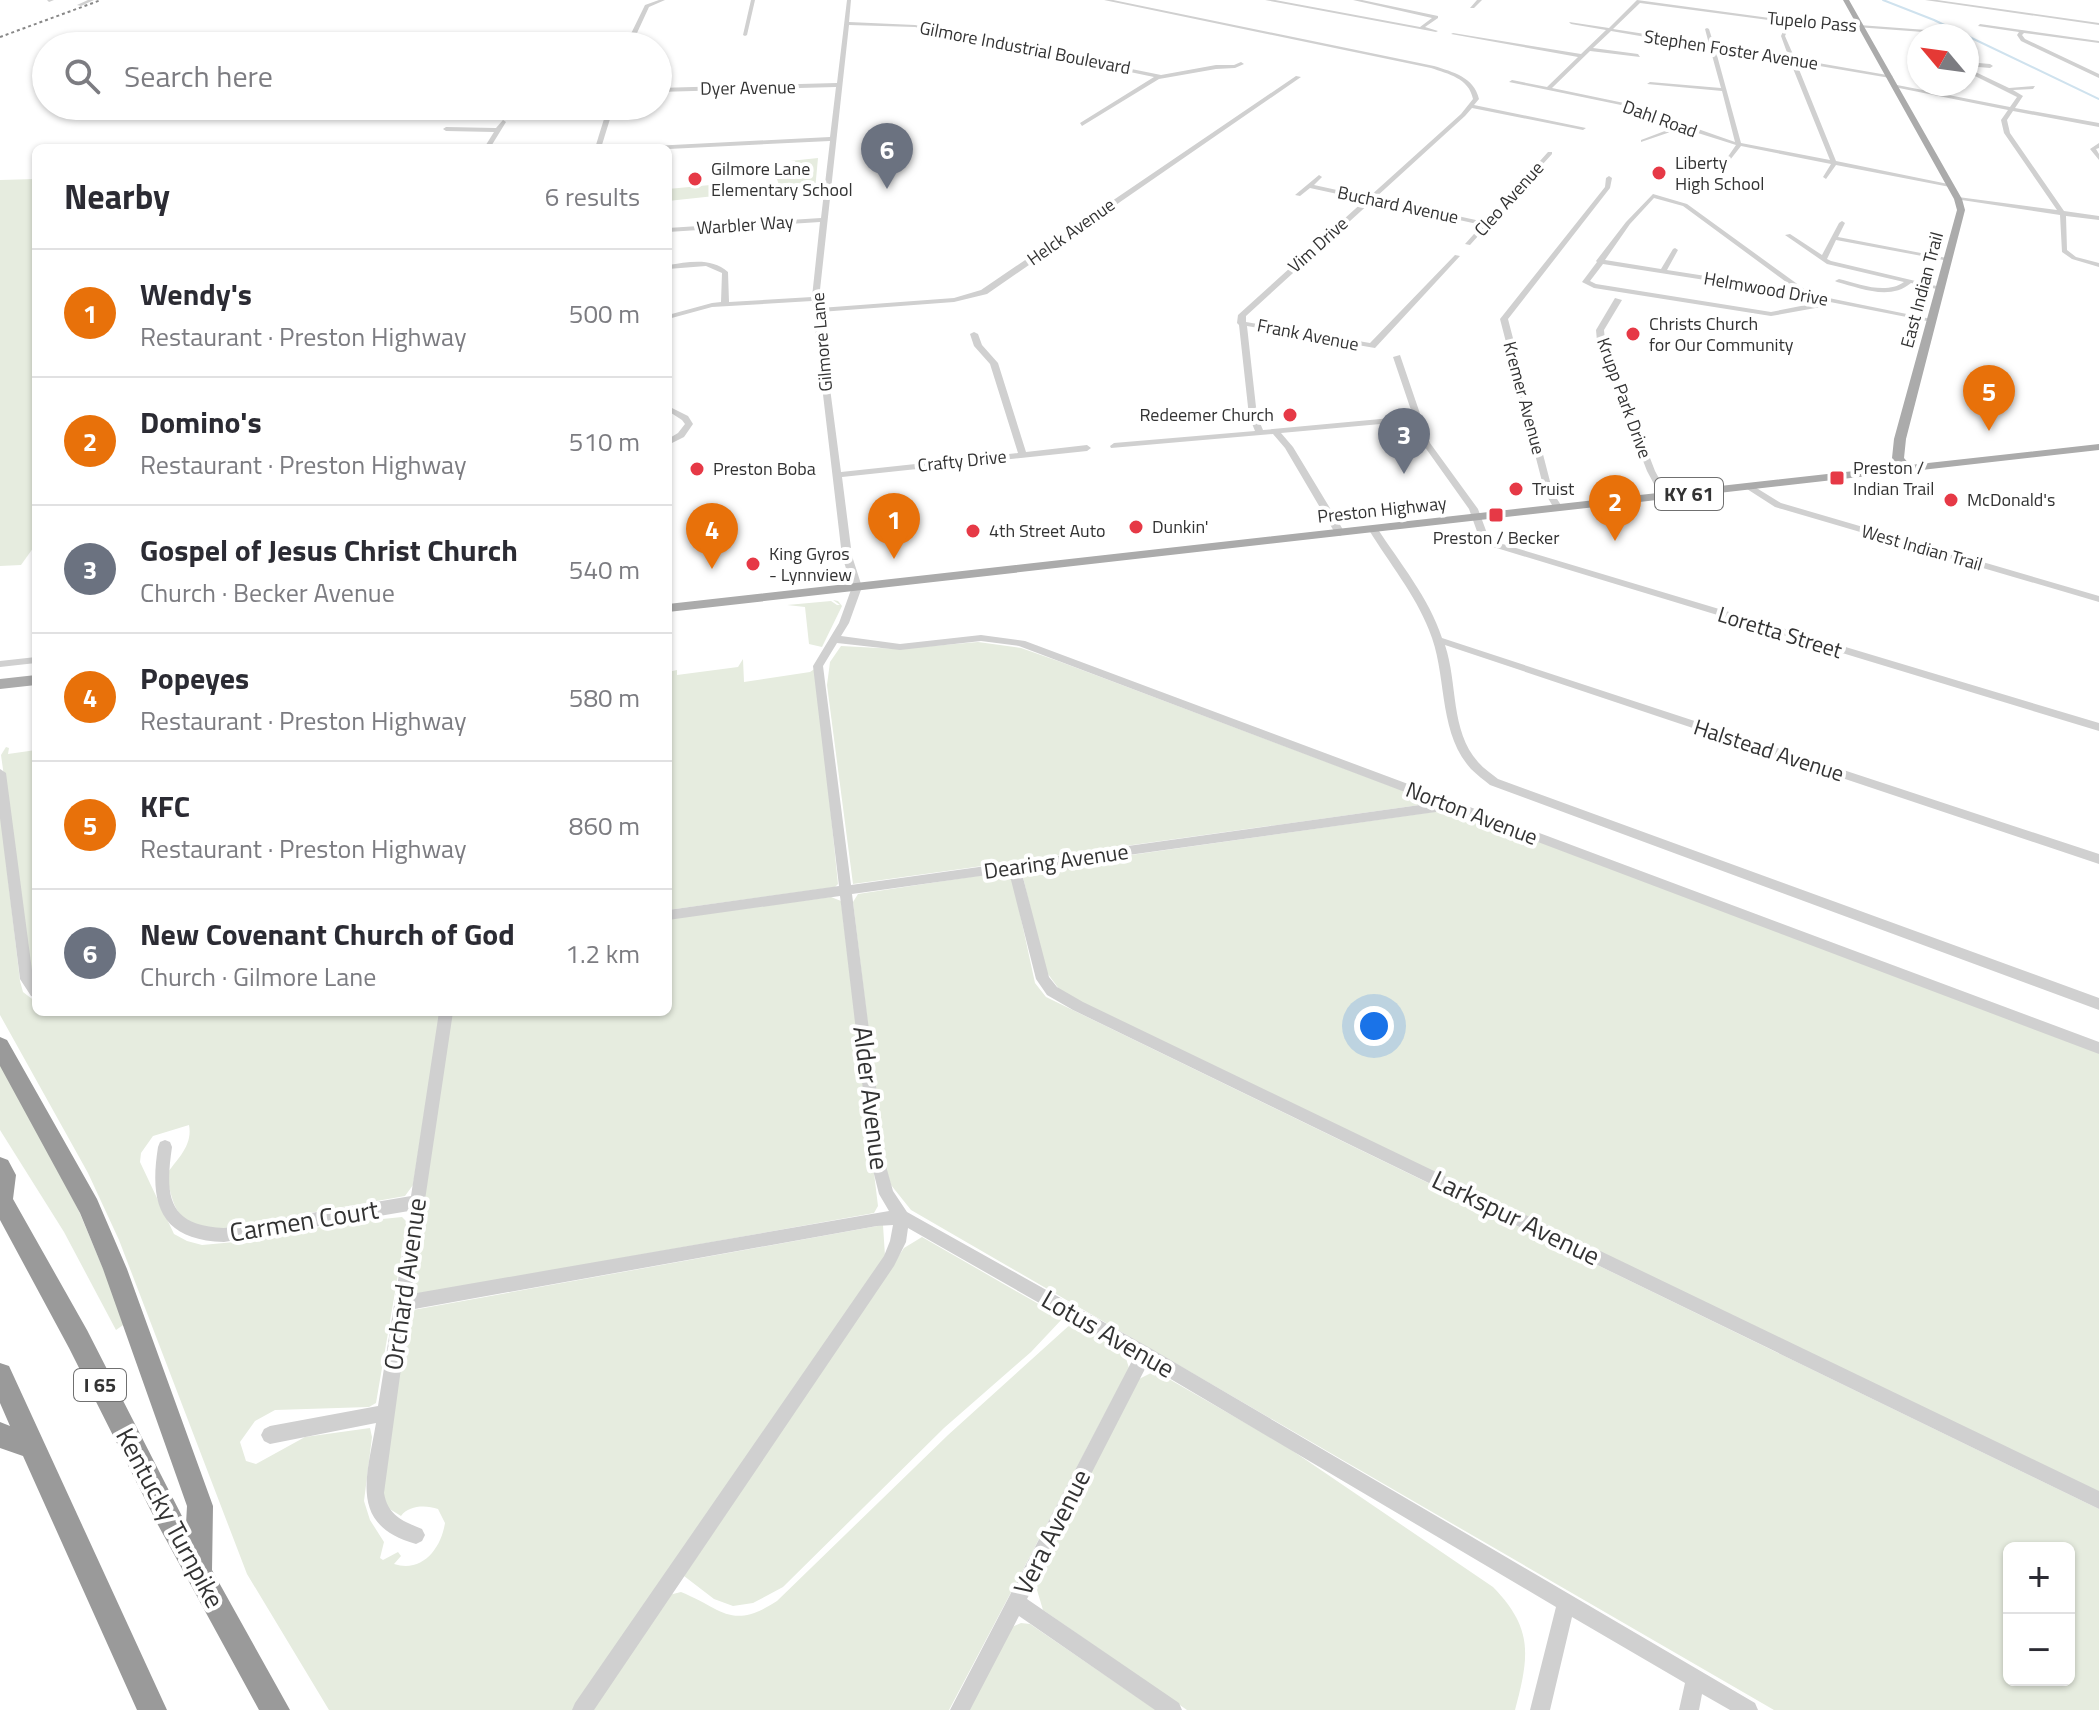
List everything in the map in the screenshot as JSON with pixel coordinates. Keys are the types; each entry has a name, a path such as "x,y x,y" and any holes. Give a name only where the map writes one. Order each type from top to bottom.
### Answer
{"highway":[{"path":"0,1046 89,1207 115,1269 200,1506 199,1570"},
{"path":"0,1167 5,1175 1,1198"},
{"name":"Kentucky Turnpike","path":"1,1198 275,1710"},
{"path":"0,1375 130,1669 152,1710"},
{"path":"0,1435 33,1446"}],"main road":[{"path":"1846,0 1958,199"},
{"name":"East Indian Trail","path":"1908,470 1898,458 1900,439 1961,217 1958,199"},
{"name":"Preston Highway","path":"672,608 2099,447"},
{"path":"0,684 32,680"}],"street":[{"path":"79,5 92,0"},
{"path":"125,0 148,0"},
{"path":"334,0 350,0"},
{"path":"635,32 647,6 663,0"},
{"path":"745,35 753,0"},
{"name":"Gilmore Lane","path":"849,0 815,299 847,556 857,587"},
{"path":"1106,0 1432,67 1462,78 1475,93 1472,106 1583,128"},
{"path":"1267,0 1436,31"},
{"path":"1355,0 1436,17 1421,28"},
{"path":"1472,7 1480,0"},
{"path":"1927,0 2099,24"},
{"path":"1548,89 1639,1"},
{"name":"Tupelo Pass","path":"1639,1 1785,20 1907,31"},
{"path":"1785,20 1787,27 1783,36 1834,163 1826,177"},
{"name":"Gilmore Industrial Boulevard","path":"846,23 910,25 1159,77"},
{"name":"Stephen Foster Avenue","path":"1571,23 1890,76"},
{"path":"1980,25 2099,42"},
{"path":"1707,29 1738,144 1730,158"},
{"path":"2023,31 2019,35 2023,40 2099,76"},
{"path":"1453,34 1581,56"},
{"path":"1589,49 1638,56"},
{"path":"1159,77 1201,73 1218,67 1234,69 1241,64"},
{"path":"1979,65 1990,66"},
{"path":"1979,75 2011,89 2021,97 2004,122 2007,133 2065,220 2064,251 2079,260 2099,265"},
{"name":"Gilmore Industrial Boulevard","path":"1082,124 1159,77"},
{"name":"Helck Avenue","path":"816,310 954,300 984,292 1298,77"},
{"name":"Dahl Road","path":"1512,82 1622,104 1680,127 1738,144 1950,185"},
{"path":"1650,84 1723,90"},
{"name":"Dyer Avenue","path":"672,90 838,85"},
{"path":"2011,89 2033,87"},
{"path":"1898,88 2099,126"},
{"name":"Vim Drive","path":"1241,323 1246,310 1472,106"},
{"path":"599,144 607,120"},
{"path":"489,144 503,122"},
{"path":"1643,141 1680,127"},
{"path":"446,129 498,130"},
{"path":"672,147 831,139"},
{"path":"2099,145 2093,149 2099,158"},
{"name":"Cleo Avenue","path":"1468,244 1550,153"},
{"path":"1298,195 1319,177"},
{"name":"Kremer Avenue","path":"1558,508 1549,493 1504,319 1608,187 1609,178"},
{"name":"Buchard Avenue","path":"1310,186 1486,224"},
{"path":"1807,294 1680,203 1650,197 1586,280 1594,286 1771,314 1818,305 1823,299"},
{"path":"1958,199 2099,218"},
{"name":"Warbler Way","path":"672,230 822,220"},
{"path":"1823,260 1842,223"},
{"path":"1788,235 1823,260 1941,288"},
{"path":"1834,238 1949,259"},
{"path":"1662,272 1675,250"},
{"name":"Cleo Avenue","path":"1375,345 1457,256"},
{"name":"Helmwood Drive","path":"1599,261 1807,294 1932,320"},
{"path":"672,267 706,264 721,268 725,272 725,304"},
{"path":"1839,281 1891,290 1908,282"},
{"path":"672,316 725,304 815,299"},
{"name":"Krupp Park Drive","path":"1618,300 1600,330 1601,341 1651,471 1665,497"},
{"path":"1241,323 1253,416 1259,431"},
{"name":"Frank Avenue","path":"1241,323 1363,347 1375,345"},
{"path":"974,334 980,348 994,363 1023,455"},
{"name":"Loretta Street","path":"1397,357 1426,443 1476,518 1486,540 1509,551 2099,727"},
{"path":"672,411 689,424 685,432 672,440"},
{"path":"1114,446 1418,418"},
{"path":"1275,431 1289,447 1340,533"},
{"name":"Crafty Drive","path":"837,475 1087,448"},
{"name":"West Indian Trail","path":"1750,487 1778,505 2099,599"},
{"name":"Norton Avenue","path":"1374,530 1439,640 1460,749 1481,774 1530,798 2099,1004"},
{"name":"Alder Avenue","path":"857,587 835,639 818,666 879,1166 886,1194 902,1217"},
{"name":"Norton Avenue","path":"835,639 900,647 981,638 1021,643 2099,1048"},
{"name":"Halstead Avenue","path":"1439,640 2099,859"},
{"path":"0,664 32,660"},
{"path":"0,773 27,979 32,986"},
{"name":"Dearing Avenue","path":"672,914 1436,808 1443,802"},
{"name":"Larkspur Avenue","path":"1014,867 1039,968 1052,991 2099,1500"},
{"name":"Orchard Avenue","path":"416,1535 390,1524 374,1498 445,1016"},
{"name":"Carmen Court","path":"165,1147 162,1163 167,1208 182,1227 197,1234 224,1235 417,1202"},
{"path":"403,1303 902,1217 898,1242 889,1261 582,1710"},
{"name":"Lotus Avenue","path":"902,1217 1144,1354 1748,1710"},
{"name":"Vera Avenue","path":"960,1710 1144,1354"},
{"path":"270,1435 386,1413"},
{"path":"1015,1602 1172,1710"},
{"path":"1540,1710 1566,1604"},
{"path":"1689,1710 1695,1680"}],"shaded area":[{"path":"818,158 815,190 781,191 777,179 799,170 795,161 790,161"},
{"path":"32,179 32,550 21,565 0,566 0,180"},
{"path":"728,186 724,195 672,201 672,189"},
{"path":"833,600 842,606 822,647 809,644 805,607 787,605 831,601 840,605"},
{"path":"978,642 1021,648 1058,661 1404,791 1427,800 1427,804 853,884 827,685 830,662 841,646 898,649"},
{"path":"743,659 744,682 810,672 816,668 838,884 835,887 672,909 672,671 677,670 677,675 738,667"},
{"path":"6,747 9,748 8,754 32,751 32,977 1,755"},
{"path":"0,810 20,981 23,992 32,999 32,1016 439,1016 413,1185 405,1196 213,1230 184,1218 175,1205 166,1175 186,1146 189,1125 153,1136 141,1153 140,1162 174,1234 202,1245 343,1223 402,1217 407,1222 376,1403 369,1407 275,1410 255,1421 240,1442 246,1461 256,1464 305,1437 370,1428 372,1437 364,1501 370,1520 384,1542 380,1558 383,1560 398,1552 401,1556 394,1564 413,1565 428,1557 439,1542 445,1523 438,1509 428,1507 413,1508 401,1516 388,1508 383,1495 399,1376 413,1310 883,1225 885,1256 575,1710 329,1710 247,1574 119,1240 88,1173 0,1015"},
{"path":"1433,812 1463,813 2099,1052 2099,1494 1062,993 1045,970 1023,877 1025,870"},
{"path":"997,873 1012,877 1035,983 1046,997 2099,1509 2099,1710 1774,1710 911,1210 891,1185 885,1166 853,902 858,894"},
{"path":"831,897 841,901 878,1206 874,1213 409,1296 449,1016 672,1016 672,918"},
{"path":"0,1062 78,1209 126,1323 116,1330 64,1232 0,1130"},
{"path":"922,1237 1063,1318 1031,1352 944,1428 783,1587 753,1603 733,1606 714,1599 684,1576 904,1248"},
{"path":"1073,1322 1124,1352 1129,1368 949,1710 591,1710 669,1595 681,1592 737,1616 748,1615 777,1601 948,1435"},
{"path":"1155,1371 1287,1447 1493,1587 1516,1616 1525,1644 1523,1674 1515,1710 1187,1710 1043,1610 1037,1590 1038,1574 1139,1379"},
{"path":"1021,1623 1030,1624 1156,1710 967,1710 1012,1627"}],"waterway":[{"path":"1883,0 1934,20 2099,99"}],"railway":[{"path":"0,37 101,0"}],"place":[{"name":"Liberty High School","path":"1659,173"},
{"name":"Gilmore Lane Elementary School","path":"695,179"},
{"name":"New Covenant Church of God","path":"887,189"},
{"name":"Christs Church for Our Community","path":"1633,334"},
{"name":"Redeemer Church","path":"1290,415"},
{"name":"KFC","path":"1989,431"},
{"name":"Preston Boba","path":"697,469"},
{"name":"Gospel of Jesus Christ Church","path":"1404,474"},
{"name":"Preston / Indian Trail","path":"1837,478"},
{"name":"Truist","path":"1516,489"},
{"name":"McDonald's","path":"1951,500"},
{"name":"Preston / Becker","path":"1496,515"},
{"name":"Dunkin'","path":"1136,527"},
{"name":"4th Street Auto","path":"973,531"},
{"name":"Domino's","path":"1615,541"},
{"name":"Wendy's","path":"894,559"},
{"name":"King Gyros - Lynnview","path":"753,564"},
{"name":"Popeyes","path":"712,569"}]}
